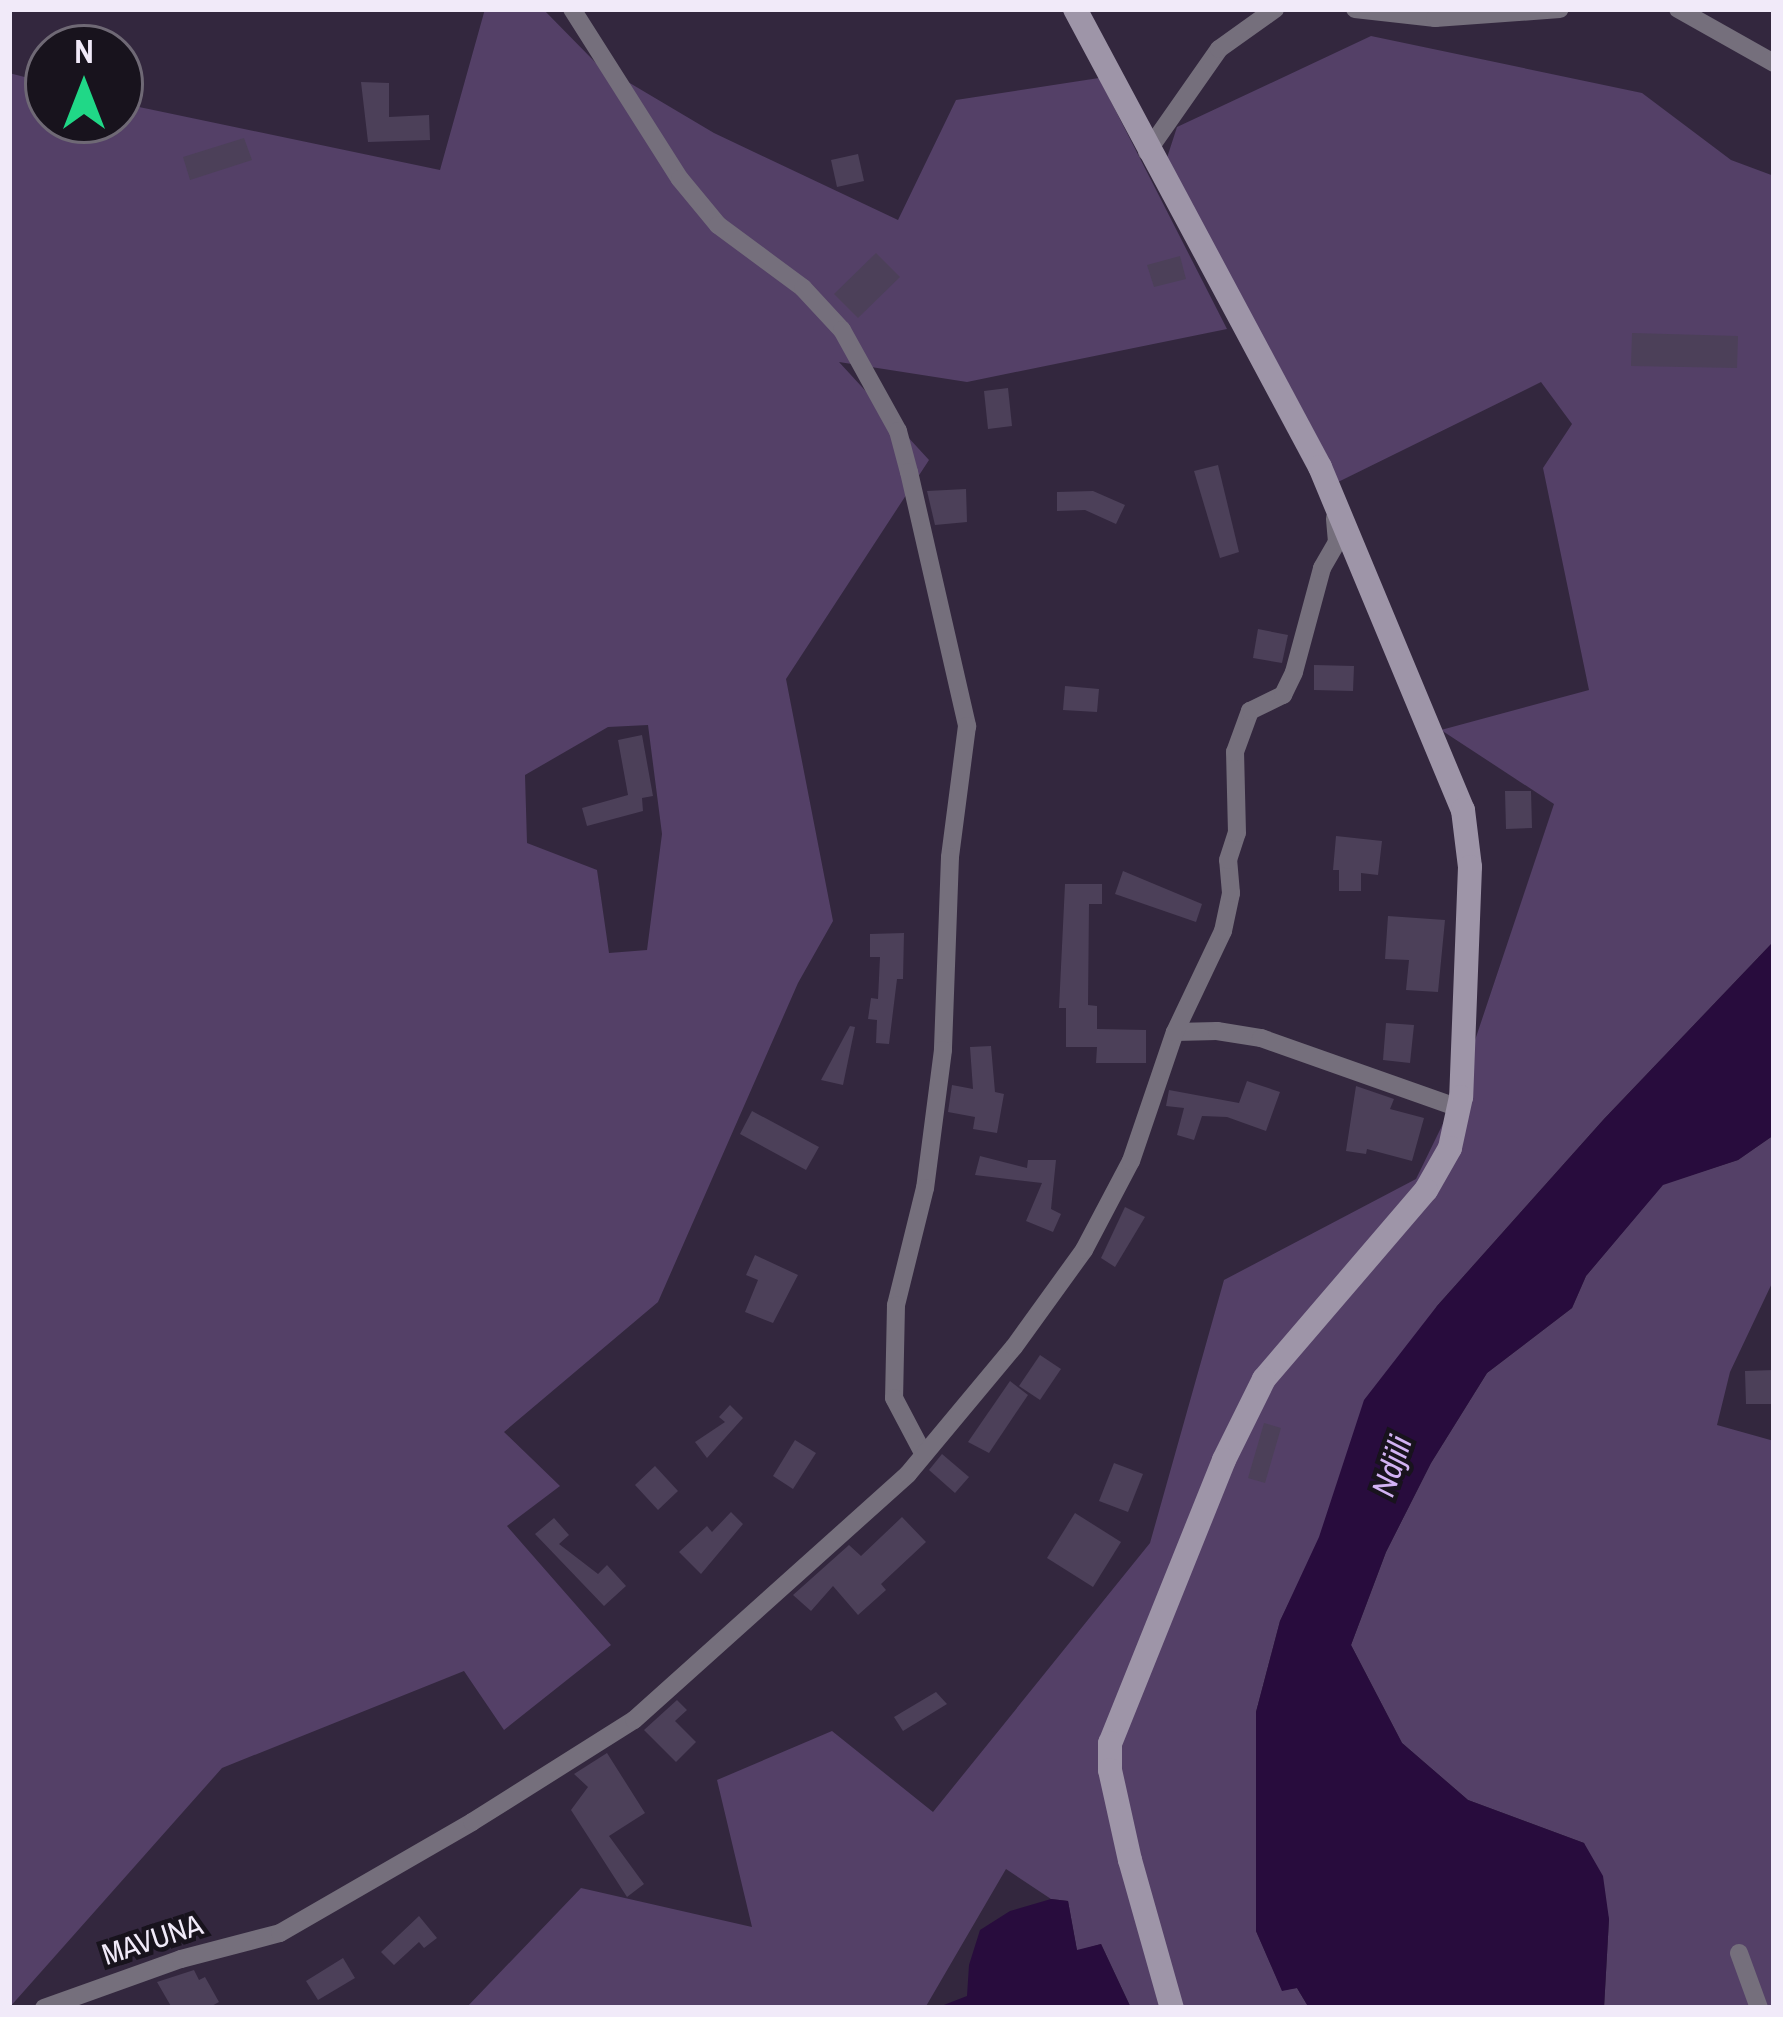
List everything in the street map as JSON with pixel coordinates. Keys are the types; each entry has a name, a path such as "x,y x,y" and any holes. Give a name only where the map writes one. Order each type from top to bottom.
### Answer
{"street":[{"path":"572,9 680,179 706,210 802,288 842,330 898,431 909,472 967,726 950,857 944,1050 925,1188 896,1305 894,1398 925,1455"},
{"path":"1075,9 1147,152 1320,467 1463,810 1470,867 1459,1108 1438,1173 1264,1378 1224,1460 1111,1743 1110,1770 1130,1860 1172,2008"},
{"path":"1147,152 1220,49 1275,9"},
{"path":"1355,9 1435,19 1560,9"},
{"path":"1678,9 1774,63"},
{"name":"MAVUNA","path":"44,2008 181,1959 280,1933 634,1720 733,1636 925,1455 1084,1250 1131,1161 1175,1032 1223,931 1231,893 1228,860 1238,833 1234,752 1250,711 1283,695 1294,672 1322,568 1337,542 1320,467"},
{"path":"1175,1032 1261,1038 1459,1108"},
{"path":"1739,1953 1760,2008"}],"shaded area":[{"path":"485,9 543,9 596,63 714,133 898,220 956,100 1099,78 1227,329 967,382 839,362 929,460 786,679 833,921 798,983 658,1302 504,1432 560,1486 507,1526 611,1645 504,1730 464,1671 222,1768 9,2008 9,73 24,77 24,144 144,144 144,108 440,170","holes":["648,725 662,834 647,950 609,953 597,870 527,843 525,775 608,727"]},
{"path":"1371,36 1642,93 1731,160 1774,176 1774,941 1604,1119 1437,1306 1280,1621 1256,1712 1256,1931 1282,1990 1297,1988 1309,2008 1131,2008 1101,1944 1077,1951 1068,1901 1051,1899 1006,1869 925,2008 466,2008 581,1888 752,1927 717,1780 832,1731 933,1812 1150,1543 1224,1280 1416,1179 1456,1097 1554,804 1441,730 1589,690 1543,468 1572,424 1541,382 1334,484 1164,167 1177,127"},
{"path":"1774,1135 1774,1279 1730,1372 1717,1425 1774,1441 1774,2008 1604,2008 1609,1919 1584,1843 1468,1800 1402,1743 1351,1645 1386,1552 1431,1463 1487,1373 1572,1308 1586,1276 1663,1184 1738,1160"}],"water":[{"name":"Ndjili","path":"1774,941 1774,1135 1738,1160 1663,1185 1586,1276 1572,1308 1487,1373 1431,1463 1386,1552 1351,1645 1402,1743 1468,1800 1584,1843 1603,1876 1609,1919 1604,2008 1309,2008 1297,1988 1282,1991 1256,1931 1256,1712 1280,1621 1319,1537 1364,1400 1437,1306 1604,1119"},
{"path":"1051,1899 1068,1901 1077,1950 1101,1944 1131,2008 936,2008 967,1996 969,1965 980,1930 1010,1911"}],"building":[{"path":"361,82 389,83 389,117 429,115 430,140 368,142"},
{"path":"244,138 252,160 190,180 183,157"},
{"path":"858,154 864,181 837,187 831,160"},
{"path":"876,253 900,277 858,318 834,294"},
{"path":"1180,256 1186,279 1154,287 1147,265"},
{"path":"1632,333 1738,336 1737,368 1631,366"},
{"path":"1008,388 1012,426 988,429 984,391"},
{"path":"1218,465 1239,552 1220,558 1194,471"},
{"path":"966,489 967,522 935,525 927,491"},
{"path":"1093,491 1125,505 1116,524 1085,510 1057,511 1057,492"},
{"path":"1258,629 1288,635 1282,663 1253,658"},
{"path":"1314,665 1354,666 1353,691 1314,690"},
{"path":"1065,686 1099,689 1097,712 1063,710"},
{"path":"642,735 653,796 642,798 643,811 587,826 582,808 628,795 618,740"},
{"path":"1505,791 1531,791 1532,828 1506,829"},
{"path":"1336,836 1382,841 1378,875 1361,873 1361,891 1339,891 1339,870 1333,870"},
{"path":"1123,871 1202,904 1196,922 1115,894"},
{"path":"1065,884 1102,884 1102,904 1089,904 1088,1005 1097,1006 1097,1029 1146,1030 1146,1063 1096,1063 1097,1047 1066,1047 1066,1008 1059,1008"},
{"path":"1388,916 1445,920 1438,992 1406,990 1409,960 1385,959"},
{"path":"904,933 903,979 897,979 889,1044 876,1043 877,1020 868,1019 871,998 878,999 880,957 870,957 870,934"},
{"path":"1386,1023 1414,1025 1410,1063 1383,1060"},
{"path":"850,1026 855,1027 843,1085 821,1080"},
{"path":"991,1046 995,1092 1004,1094 997,1133 973,1129 975,1117 948,1112 952,1085 973,1089 970,1047"},
{"path":"1247,1081 1280,1092 1266,1131 1227,1117 1202,1116 1194,1140 1177,1135 1184,1108 1166,1106 1169,1090 1239,1103"},
{"path":"1356,1086 1394,1099 1390,1109 1424,1118 1412,1161 1367,1149 1366,1154 1346,1151"},
{"path":"752,1111 819,1147 806,1170 740,1134"},
{"path":"980,1156 1027,1168 1028,1160 1056,1160 1051,1209 1061,1214 1053,1232 1026,1221 1042,1183 975,1175"},
{"path":"1125,1207 1145,1217 1115,1267 1101,1258"},
{"path":"755,1255 798,1275 773,1323 745,1312 758,1280 746,1275"},
{"path":"1040,1355 1061,1369 1040,1400 1019,1386"},
{"path":"1774,1370 1774,1404 1746,1404 1745,1371"},
{"path":"1010,1381 1028,1395 989,1453 968,1442"},
{"path":"730,1405 743,1418 707,1458 695,1442 725,1422 719,1417"},
{"path":"1264,1423 1281,1428 1265,1483 1248,1478"},
{"path":"795,1440 816,1453 793,1489 773,1476"},
{"path":"942,1454 969,1477 955,1493 929,1470"},
{"path":"1114,1463 1143,1474 1128,1512 1099,1501"},
{"path":"655,1466 678,1491 658,1510 635,1485"},
{"path":"731,1512 743,1524 701,1574 679,1552 707,1526 712,1532"},
{"path":"1075,1513 1121,1542 1093,1587 1047,1558"},
{"path":"902,1517 926,1542 881,1584 886,1590 858,1615 833,1586 811,1611 793,1595 849,1545 861,1556"},
{"path":"554,1518 569,1535 559,1544 598,1574 607,1565 626,1586 604,1606 535,1534"},
{"path":"936,1692 947,1704 903,1731 894,1717"},
{"path":"677,1700 687,1710 675,1721 696,1742 676,1762 644,1730"},
{"path":"607,1753 645,1813 609,1836 644,1884 627,1897 571,1810 588,1787 574,1774"},
{"path":"419,1916 437,1938 424,1948 419,1942 394,1965 381,1952"},
{"path":"343,1958 355,1978 318,2000 306,1981"},
{"path":"194,1970 199,1980 205,1977 219,2002 208,2008 172,2008 157,1982"}]}
